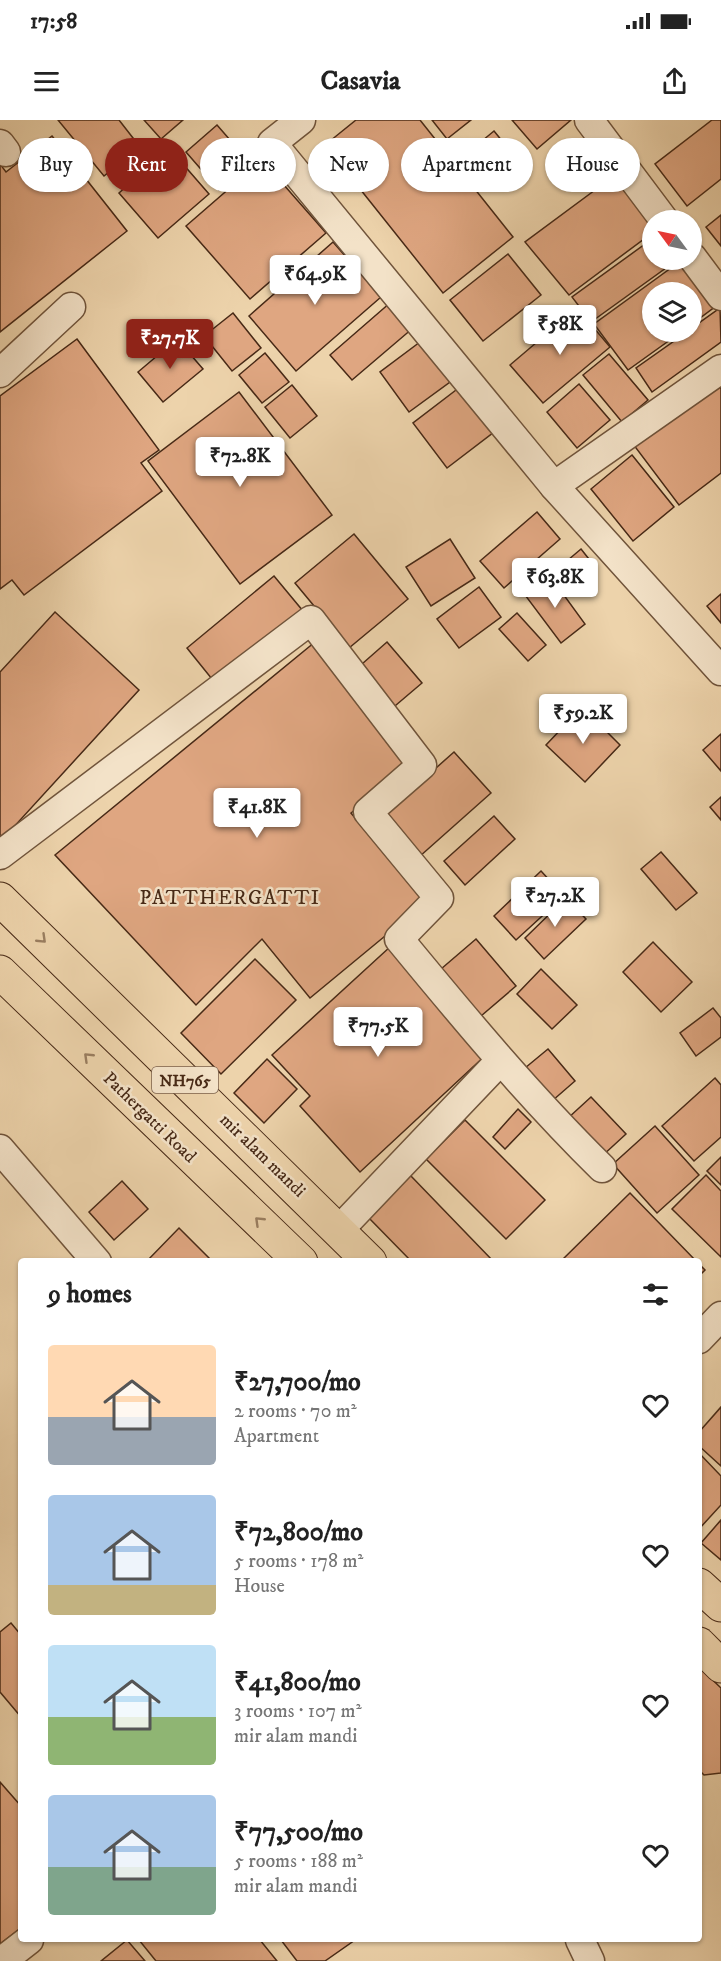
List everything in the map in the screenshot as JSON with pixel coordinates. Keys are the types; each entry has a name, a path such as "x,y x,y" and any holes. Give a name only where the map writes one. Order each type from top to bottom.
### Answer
{"highway":[{"name":"mir alam mandi","path":"0,898 366,1258"},
{"name":"Pathergatti Road","path":"0,972 297,1258"},
{"path":"702,1588 721,1605"},
{"path":"702,1647 721,1665"}],"street":[{"path":"301,120 272,143 554,486 721,672"},
{"path":"589,120 656,210"},
{"path":"702,270 721,296"},
{"path":"0,373 71,307"},
{"path":"554,486 721,369"},
{"path":"0,855 311,620 422,765 368,812 439,898 399,939 500,1060 602,1168"},
{"path":"339,1230 500,1060"},
{"path":"0,1149 94,1258"},
{"path":"702,1336 721,1316"},
{"path":"2,1961 26,1942"},
{"path":"581,1942 590,1961"}],"building":[{"path":"58,120 119,120 133,138 105,138 104,176 93,163 93,138 73,138"},
{"path":"144,120 183,120 162,138"},
{"path":"356,120 420,120 434,138 401,138 401,192 477,192 513,237 443,293 362,192 389,192 389,138 334,138"},
{"path":"432,120 471,120 448,138"},
{"path":"512,120 571,120 550,138 545,138 545,142 537,149 533,144 533,138 528,138"},
{"path":"712,120 721,120 721,179 687,206 655,164"},
{"path":"217,125 228,138 202,138"},
{"path":"494,131 500,138 486,138"},
{"path":"200,140 200,168 188,154 188,150"},
{"path":"18,163 18,192 93,192 93,188 127,231 0,332 0,164 6,172"},
{"path":"188,170 200,184 200,192 209,194 158,238 119,193 188,192"},
{"path":"225,192 290,192 326,233 250,299 186,226"},
{"path":"592,192 631,192 644,210 642,210 642,240 569,295 525,242"},
{"path":"721,215 721,246 706,227"},
{"path":"333,242 381,297 296,371 249,316"},
{"path":"642,246 642,270 663,270 646,282 642,282 642,285 591,322 572,297"},
{"path":"508,254 541,295 483,341 450,300"},
{"path":"668,270 689,270 698,282 652,282"},
{"path":"702,287 716,306 702,316"},
{"path":"642,289 642,342 667,342 628,370 594,324"},
{"path":"391,302 413,328 352,380 330,355"},
{"path":"577,308 610,347 543,403 510,365"},
{"path":"720,308 721,342 652,392 636,368 673,342 702,342 702,321"},
{"path":"233,313 261,348 232,371 204,336"},
{"path":"77,339 159,450 141,463 162,491 24,595 12,580 0,589 0,396"},
{"path":"177,339 203,369 163,402 138,372"},
{"path":"420,342 450,382 409,412 380,372"},
{"path":"265,353 289,382 262,403 239,375"},
{"path":"609,354 648,400 622,422 583,375"},
{"path":"716,382 721,389 721,473 679,505 633,444"},
{"path":"579,384 610,420 577,448 547,412"},
{"path":"292,385 317,416 290,438 265,407"},
{"path":"460,387 494,432 447,468 413,423"},
{"path":"239,392 332,515 240,584 148,461"},
{"path":"632,455 674,507 633,541 591,489"},
{"path":"537,512 560,539 504,588 480,561"},
{"path":"354,534 408,599 349,648 295,583"},
{"path":"450,539 475,578 431,606 406,567"},
{"path":"581,549 596,568 570,590 555,571"},
{"path":"274,576 303,611 216,684 187,648"},
{"path":"550,576 585,624 561,643 525,595"},
{"path":"479,587 501,617 459,648 437,619"},
{"path":"721,594 721,623 707,606"},
{"path":"55,612 139,690 0,842 0,672"},
{"path":"517,613 546,645 528,661 499,629"},
{"path":"315,642 413,762 351,813 425,903 310,998 262,939 196,1005 55,855"},
{"path":"387,642 422,683 389,711 354,671"},
{"path":"582,707 620,745 585,782 546,745"},
{"path":"721,734 721,771 703,750"},
{"path":"454,752 491,793 419,857 383,815"},
{"path":"721,797 721,820 710,807"},
{"path":"494,816 515,839 465,885 444,861"},
{"path":"661,852 697,893 676,910 641,869"},
{"path":"541,871 564,896 516,940 494,916"},
{"path":"566,898 586,919 544,959 525,938"},
{"path":"476,939 516,986 481,1016 441,969"},
{"path":"653,942 692,982 661,1012 623,972"},
{"path":"391,946 488,1053 360,1172 300,1106 310,1096 272,1055"},
{"path":"255,959 296,1000 221,1074 181,1033"},
{"path":"541,969 577,1005 552,1029 517,994"},
{"path":"713,1008 721,1018 721,1037 696,1056 680,1033"},
{"path":"548,1049 575,1081 552,1101 525,1068"},
{"path":"267,1059 297,1089 264,1123 234,1093"},
{"path":"715,1078 721,1085 721,1137 694,1161 662,1126"},
{"path":"591,1097 626,1134 601,1157 567,1119"},
{"path":"518,1109 531,1122 505,1149 493,1137"},
{"path":"465,1120 545,1200 506,1239 426,1159"},
{"path":"655,1126 699,1175 657,1213 613,1164"},
{"path":"721,1157 721,1185 707,1171"},
{"path":"410,1175 490,1258 408,1258 368,1217"},
{"path":"706,1175 721,1191 721,1257 672,1209"},
{"path":"122,1181 148,1209 114,1240 89,1212"},
{"path":"630,1193 693,1258 564,1258"},
{"path":"179,1228 209,1258 150,1258"},
{"path":"721,1407 721,1466 702,1449 702,1429"},
{"path":"702,1456 721,1476 721,1505 702,1526"},
{"path":"721,1520 721,1560 702,1542"},
{"path":"11,1623 18,1631 18,1713 0,1692 0,1632"},
{"path":"702,1670 721,1688 721,1773 704,1775 702,1773"},
{"path":"0,1782 18,1803 18,1930 0,1944"},
{"path":"125,1942 129,1942 145,1961 101,1961"},
{"path":"141,1942 262,1942 277,1961 156,1961"},
{"path":"283,1942 352,1942 325,1961 297,1961"}],"district":[{"name":"PATTHERGATTI","path":"230,897"}]}
